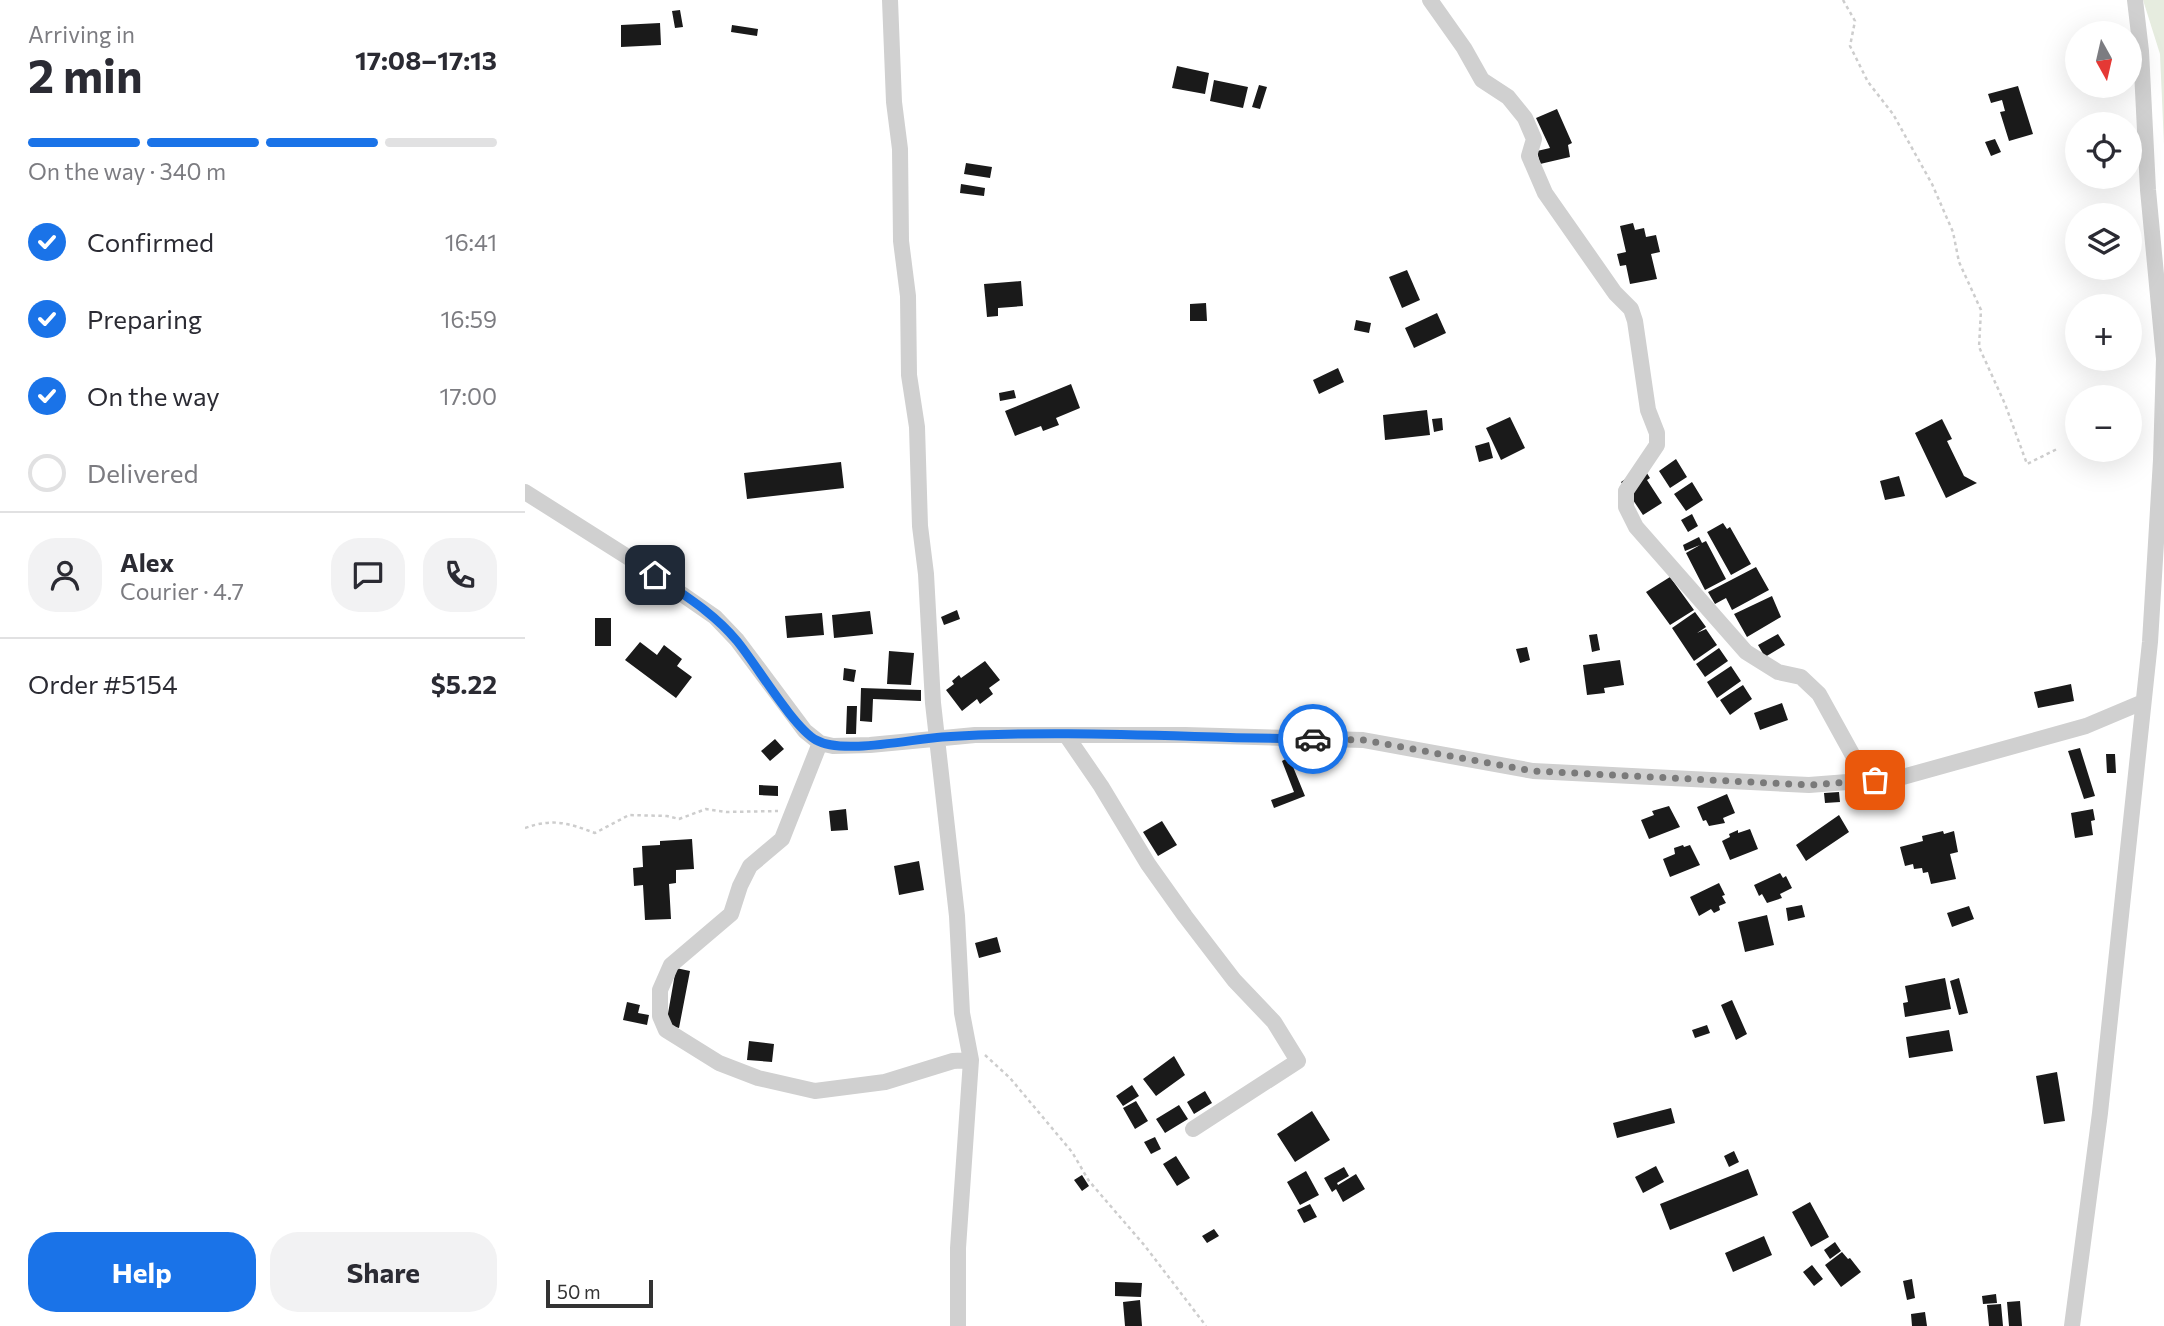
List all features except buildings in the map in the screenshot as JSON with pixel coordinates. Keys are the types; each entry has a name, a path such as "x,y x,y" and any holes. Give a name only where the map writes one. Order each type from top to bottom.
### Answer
{"street":[{"path":"890,0 893,90 900,149 901,241 908,296 909,375 917,427 920,526 926,574 931,676 957,916 962,1013 971,1060 958,1248 958,1326"},
{"path":"1430,0 1464,48 1482,80 1508,97 1525,118 1534,139 1529,156 1545,193 1615,293 1631,309 1636,321 1648,410 1657,433 1657,445 1626,491 1626,507 1636,527 1746,652 1778,671 1801,677 1819,694 1867,781"},
{"path":"2072,1326 2100,1113 2147,666 2161,460 2164,359 2148,190 2141,51 2135,0"},
{"path":"525,492 634,561 715,617 737,640 805,731 820,743 845,746 975,735 1363,740 1533,771 1809,785 1899,778 2086,726 2143,702"},
{"path":"2147,666 2164,671"},
{"path":"1066,735 1170,895 1234,980 1274,1022 1298,1061 1193,1129"},
{"path":"820,743 782,839 750,866 731,914 671,965 660,990 660,1016 666,1030 719,1063 758,1078 815,1091 885,1082 953,1061 971,1060"}],"path":[{"path":"1843,0 1855,21 1850,46 1868,82 1899,125 1932,184 1952,232 1959,262 1981,310 1979,347 2027,464 2059,448"},
{"path":"525,828 545,821 564,823 595,833 629,815 679,819 706,809 726,812 792,810"},
{"path":"969,1041 1010,1078 1072,1152 1089,1181 1145,1247 1206,1326"}],"shaded area":[{"path":"2143,0 2164,0 2164,145 2160,54"}],"way so far":[{"path":"1313,739 1363,740 1533,771 1809,785 1875,780"}],"route":[{"path":"655,575 715,617 737,640 805,731 820,743 833,746 870,745 975,735 1185,735 1313,739"}]}
